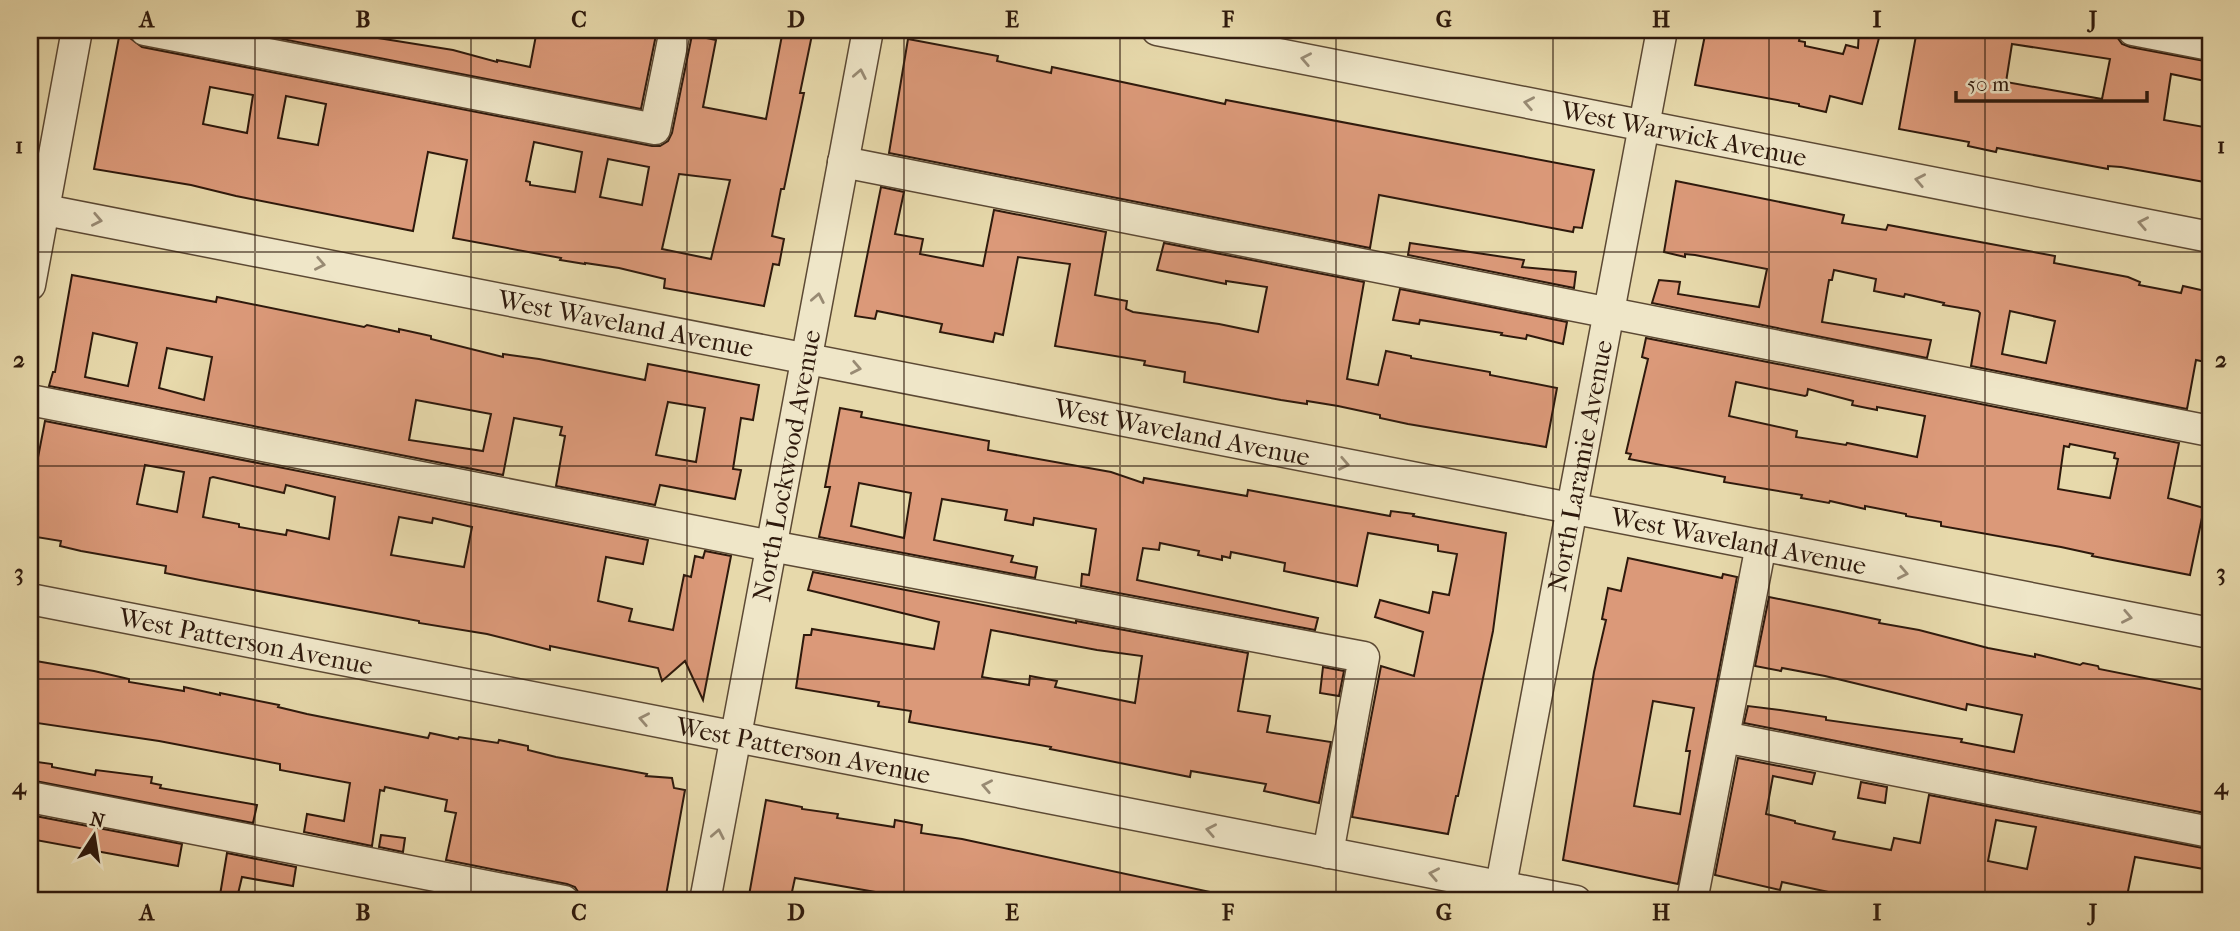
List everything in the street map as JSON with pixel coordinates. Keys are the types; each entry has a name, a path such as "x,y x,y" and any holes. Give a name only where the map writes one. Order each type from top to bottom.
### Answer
{"street":[{"path":"30,285 37,208 77,30"},
{"path":"145,30 655,129 674,30"},
{"name":"North Lockwood Avenue","path":"705,901 868,30"},
{"name":"West Warwick Avenue","path":"1157,30 2210,236"},
{"name":"North Laramie Avenue","path":"1499,894 1662,30"},
{"path":"2133,30 2210,45"},
{"path":"843,162 2210,431"},
{"name":"West Waveland Avenue","path":"37,208 2210,633"},
{"path":"30,400 771,546 1364,657 1328,853"},
{"path":"1692,901 1761,545"},
{"name":"West Patterson Avenue","path":"30,599 1328,853 1499,894 1576,901"},
{"path":"1724,737 2210,832"},
{"path":"30,797 564,901"}],"building":[{"path":"236,30 328,30 453,50 497,62 530,67 537,30 657,30 641,109"},
{"path":"783,30 813,30 800,93 804,93 772,236 784,239 779,265 773,264 764,306 664,288 665,279 619,268 560,260 561,258 453,238 467,160 428,152 413,231 191,185 94,169 119,37 130,38 142,47 660,146 668,141 672,133 692,35 716,40 703,107 766,119","holes":["210,87 253,95 247,133 203,124","286,96 326,104 318,145 278,138","534,142 582,152 575,192 530,185 530,182 526,181","608,159 649,167 642,205 600,197","679,174 730,180 711,259 662,249"]},
{"path":"1706,30 1740,35 1741,30 1766,30 1800,36 1799,41 1805,42 1805,46 1843,54 1846,45 1858,48 1859,30 1881,30 1862,104 1830,96 1826,112 1799,104 1695,85"},
{"path":"1917,30 2079,30 2117,37 2122,44 2130,47 2210,62 2210,82 2171,74 2164,120 2210,128 2210,183 2121,167 2108,166 2108,169 1997,148 1996,152 1968,146 1969,142 1899,129","holes":["2012,44 2110,59 2102,99 2006,82"]},
{"path":"908,39 998,56 997,61 1051,73 1052,67 1225,104 1226,100 1594,170 1582,228 1574,227 1573,232 1379,195 1370,248 889,153"},
{"path":"1676,181 1844,215 1842,223 1886,230 1888,225 2055,256 2054,263 2128,277 2140,282 2139,285 2181,293 2183,286 2210,292 2210,363 2196,360 2187,409 1971,366 1980,313 1978,311 1905,294 1904,297 1874,291 1876,279 1834,270 1832,280 1829,280 1822,322 1931,340 1927,358 1652,303 1659,280 1680,282 1678,294 1759,307 1767,269 1664,252","holes":["2010,311 2055,321 2046,363 2002,354"]},
{"path":"881,187 904,192 895,234 923,239 920,254 983,266 994,210 1106,232 1095,295 1127,301 1126,309 1133,312 1258,332 1267,287 1226,281 1226,284 1157,270 1164,243 1364,282 1347,379 1378,385 1386,351 1557,388 1546,447 1408,424 1338,406 1281,400 1184,382 1185,372 1144,365 1145,361 1055,346 1070,264 1018,257 1003,335 995,333 993,342 940,332 942,324 877,311 875,319 855,316"},
{"path":"1410,243 1524,260 1522,267 1576,272 1574,288 1408,255"},
{"path":"72,275 216,302 217,297 364,327 367,325 399,332 399,329 503,357 503,354 539,359 645,380 648,364 759,385 753,420 741,418 733,469 741,470 735,499 660,485 655,505 556,486 565,436 560,435 562,427 514,418 503,475 49,386 55,372","holes":["93,333 137,343 128,386 85,377","167,348 212,357 204,400 159,388","416,400 491,414 483,451 409,440","668,402 705,408 696,462 656,455"]},
{"path":"1400,289 1567,322 1563,344 1527,335 1526,339 1420,320 1419,324 1393,320"},
{"path":"1646,338 2179,443 2168,498 2204,508 2190,575 2092,556 2093,554 2061,547 1941,526 1941,522 1906,514 1801,498 1802,495 1724,482 1725,477 1629,459 1631,454 1626,453 1648,359 1642,357","holes":["1736,382 1805,396 1808,389 1853,401 1852,405 1925,416 1917,457 1847,443 1846,445 1796,437 1797,431 1729,416","2070,444 2115,453 2114,458 2118,459 2110,498 2058,489 2064,446 2069,447"]},
{"path":"840,408 862,412 861,417 989,441 988,450 1111,472 1143,483 1144,478 1247,496 1248,490 1390,516 1391,511 1414,514 1413,516 1506,533 1493,631 1448,834 1352,817 1381,666 1414,676 1423,632 1375,617 1380,600 1429,613 1433,592 1449,595 1457,554 1438,551 1438,545 1368,533 1357,586 1284,571 1285,563 1231,552 1230,558 1222,556 1222,560 1198,555 1199,551 1160,543 1159,550 1143,548 1137,580 1318,618 1315,630 1081,586 1082,574 1089,575 1096,529 1034,518 1033,525 1005,520 1007,510 942,499 934,540 1013,556 1011,562 1037,567 1035,578 819,537 830,487 825,487","holes":["859,483 911,493 904,538 851,526"]},
{"path":"45,421 648,540 643,564 606,557 598,601 632,609 629,621 673,630 684,575 691,577 695,556 703,558 705,551 731,556 703,700 685,661 662,681 658,668 550,646 550,650 487,634 165,573 166,566 60,546 61,541 30,536 30,499","holes":["145,465 184,472 177,512 137,504","210,478 284,493 286,485 335,497 329,539 287,530 286,535 239,527 239,524 203,517","399,517 432,523 433,518 472,527 464,567 391,555"]},
{"path":"1628,558 1722,578 1723,574 1737,577 1678,884 1563,860 1594,672 1606,620 1602,619 1608,588 1621,591","holes":["1653,701 1694,708 1686,751 1690,751 1680,814 1634,806"]},
{"path":"813,572 1248,653 1238,711 1270,716 1267,732 1331,742 1319,803 1264,791 1266,784 1191,771 1190,777 1050,749 1051,747 909,722 911,711 878,706 879,702 796,688 804,635 811,635 812,629 934,649 939,622 808,590","holes":["991,630 1142,656 1135,703 1055,687 1057,681 1030,676 1029,685 982,677"]},
{"path":"1769,597 1880,620 1879,623 1919,630 1988,648 2035,657 2035,654 2080,665 2083,663 2098,666 2099,669 2210,691 2210,814 1744,723 1748,706 1962,739 1961,742 2014,752 2022,715 1967,704 1966,710 1825,676 1755,666"},
{"path":"30,660 94,671 129,679 129,682 184,691 184,687 220,693 279,705 278,707 307,714 428,738 430,733 458,739 498,743 499,740 528,746 528,750 556,757 647,774 646,776 672,778 674,788 685,790 665,901 604,899 580,895 575,887 567,884 446,860 456,813 445,811 447,800 385,787 384,791 380,790 372,846 304,832 307,814 344,821 350,783 280,770 280,764 159,741 30,722"},
{"path":"1323,667 1344,671 1339,696 1320,693"},
{"path":"1738,758 1815,773 1812,784 1773,776 1766,814 1835,832 1833,839 1891,850 1894,838 1920,843 1929,795 2208,849 2204,869 2135,857 2126,901 1837,901 1838,894 1782,882 1780,890 1715,875","holes":["1996,820 2036,827 2027,869 1988,861"]},
{"path":"30,761 95,775 96,770 152,777 151,783 161,785 160,788 257,805 253,823 30,780"},
{"path":"1861,782 1887,787 1885,803 1858,798"},
{"path":"766,800 838,814 837,818 894,827 895,820 922,825 921,833 962,839 1215,893 1214,901 927,901 795,878 790,901 748,901"},
{"path":"30,815 182,844 178,866 30,839"},
{"path":"381,835 405,838 403,852 379,847"},
{"path":"227,853 296,867 293,886 242,877 237,898 220,895"}]}
